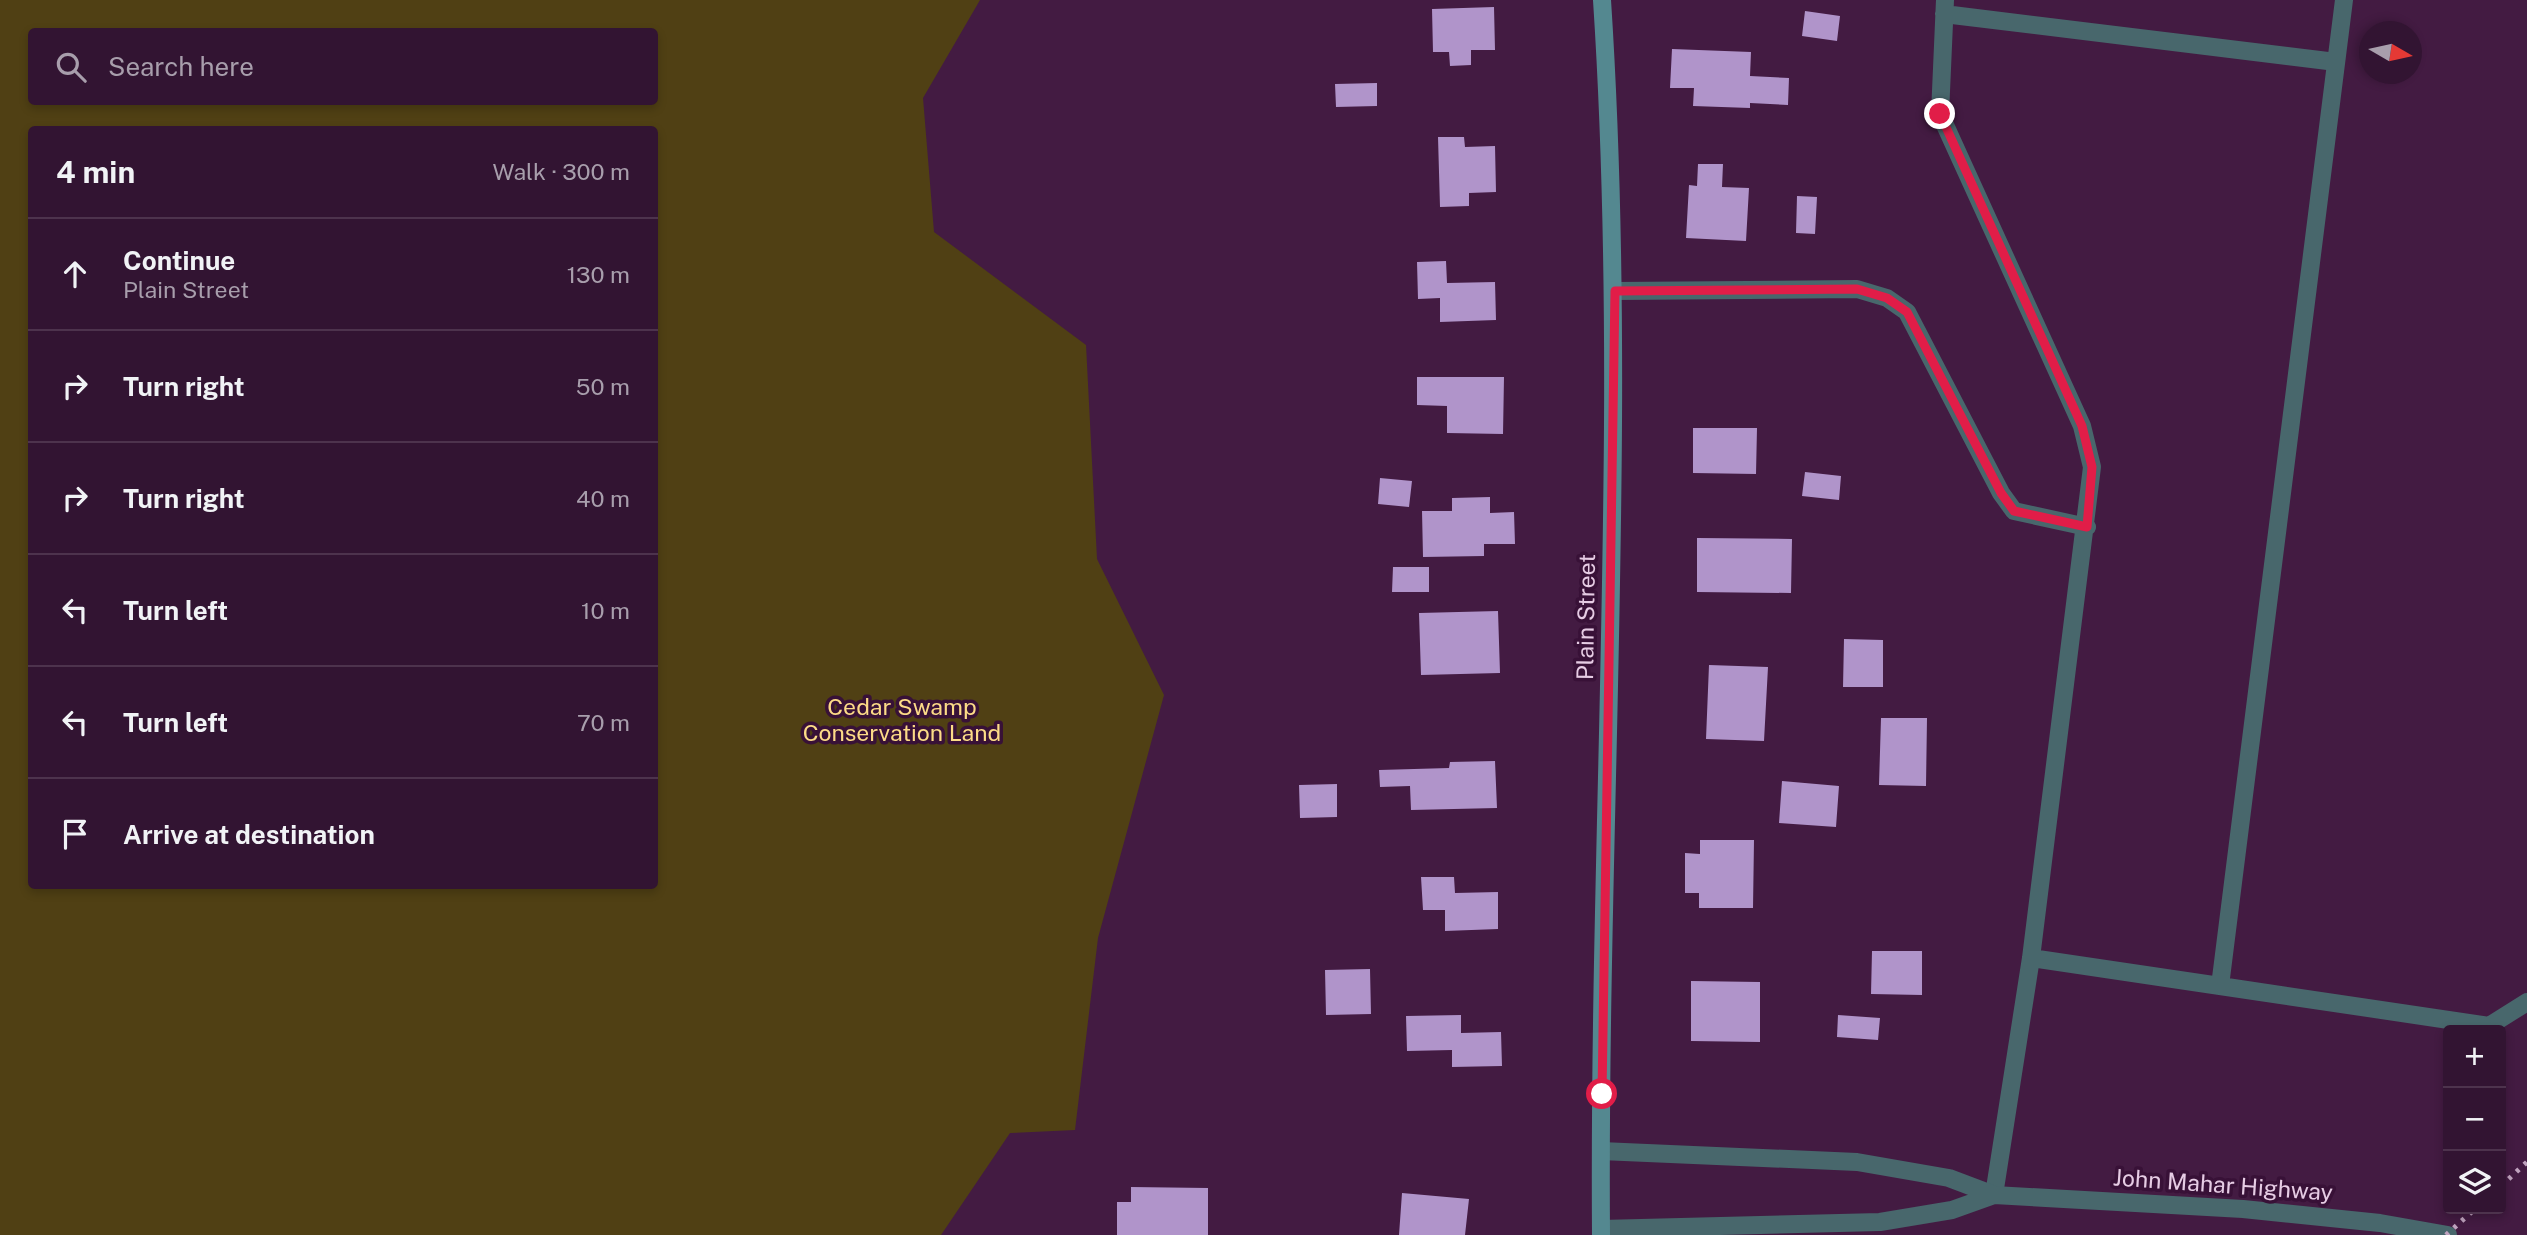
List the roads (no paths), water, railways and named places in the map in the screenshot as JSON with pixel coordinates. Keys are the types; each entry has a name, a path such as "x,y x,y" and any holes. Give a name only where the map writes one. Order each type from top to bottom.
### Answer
{"main road":[{"name":"Plain Street","path":"1601,1232 1615,291 1613,189 1602,0"}],"street":[{"path":"2220,986 2344,0"},
{"path":"1994,1195 2031,958 2087,527 2092,467 2082,426 1940,114 1944,7 2336,62"},
{"path":"1615,291 1857,289 1887,298 1907,312 2001,493 2014,511 2087,527"},
{"path":"2031,958 2489,1026 2527,1002"},
{"name":"John Mahar Highway","path":"1601,1151 1857,1162 1949,1178 1994,1195 2243,1209 2379,1223 2448,1235"},
{"name":"John Mahar Highway","path":"1601,1232 1880,1223 1952,1210 1994,1195"}],"railway":[{"path":"2506,1181 2527,1162"},
{"path":"2446,1235 2469,1214"}],"park label":[{"name":"Cedar Swamp Conservation Land","path":"902,720"}]}
